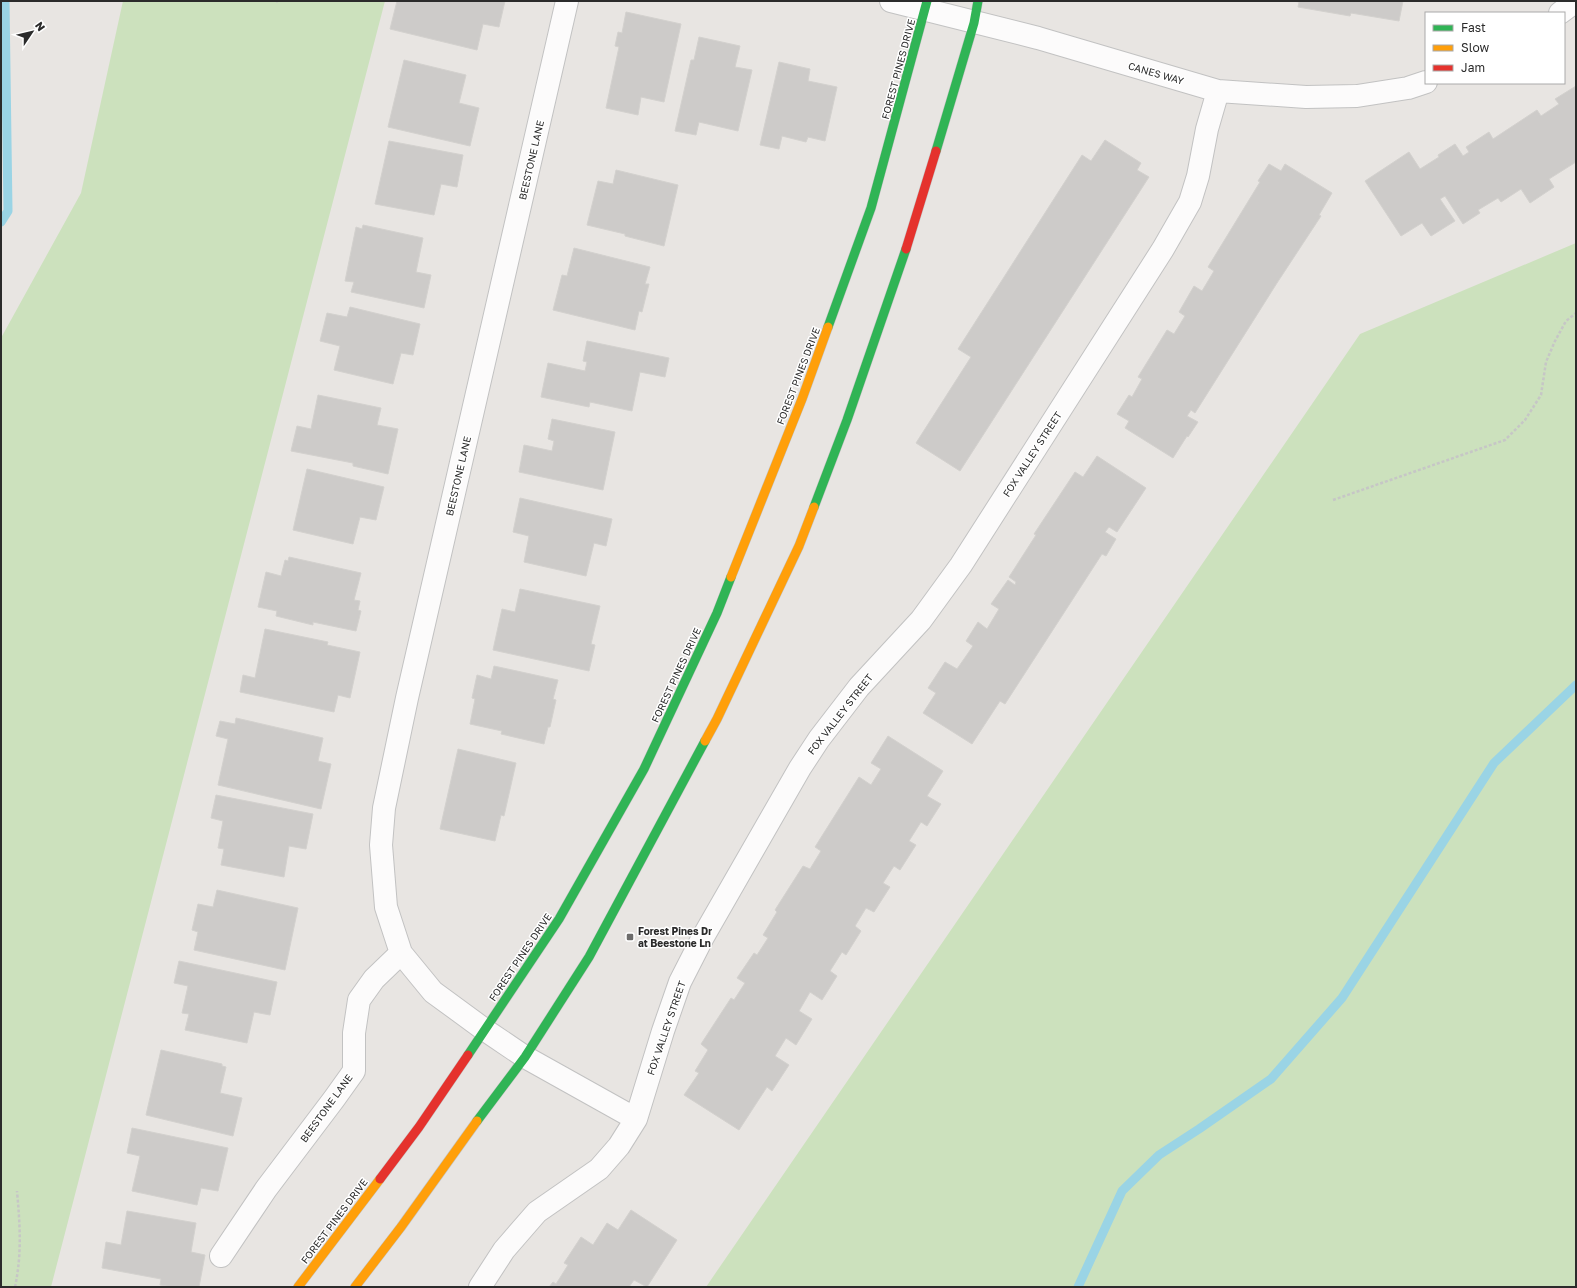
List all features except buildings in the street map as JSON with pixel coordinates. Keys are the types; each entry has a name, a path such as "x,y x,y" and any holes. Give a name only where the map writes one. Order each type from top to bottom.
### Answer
{"street":[{"name":"BEESTONE LANE","path":"567,1 384,808 381,845 386,907 401,953 433,992 525,1057 636,1119"},
{"name":"CANES WAY","path":"891,1 927,5 974,23 1038,38 1218,91 1306,97 1357,96 1408,88 1425,82"},
{"path":"355,1287 401,1227 478,1119 525,1057 588,957 717,719 799,546 847,420 914,221 974,23 978,1"},
{"path":"1561,12 1576,1"},
{"name":"FOREST PINES DRIVE","path":"298,1287 419,1127 560,919 644,769 718,613 802,399 871,208 927,5"},
{"name":"FOX VALLEY STREET","path":"480,1287 504,1250 537,1212 599,1169 619,1146 636,1119 663,1031 680,982 778,804 819,739 859,687 921,620 961,565 1162,249 1190,202 1198,176 1207,129 1218,91"},
{"name":"BEESTONE LANE","path":"221,1256 266,1189 354,1071 354,1033 359,1000 374,979 401,953"}],"path":[{"path":"1334,500 1505,440 1525,420 1541,395 1546,362 1566,321 1576,313"},
{"path":"15,1287 19,1267 21,1229 16,1191"}],"green space":[{"path":"123,1 385,1 51,1287 1,1287 1,338 81,193"},
{"path":"1576,243 1576,1287 706,1287 1360,334"}],"waterway":[{"path":"1,222 8,211 5,1"},
{"path":"1078,1287 1122,1191 1159,1155 1271,1079 1342,998 1494,763 1576,685"}],"traffic: fast":[{"path":"828,327 871,208 927,1"},
{"path":"936,151 974,23 978,1"},
{"path":"814,507 847,420 906,249"},
{"path":"468,1055 559,919 644,769 717,613 731,577"},
{"path":"477,1121 525,1057 589,957 705,741"}],"traffic: slow":[{"path":"731,577 802,399 828,327"},
{"path":"705,741 717,719 799,546 814,507"},
{"path":"355,1287 401,1227 477,1121"},
{"path":"298,1287 380,1179"}],"traffic: jam":[{"path":"906,249 936,151"},
{"path":"380,1179 419,1127 468,1055"}],"place":[{"name":"Forest Pines Dr at Beestone Ln","path":"630,937"}]}
